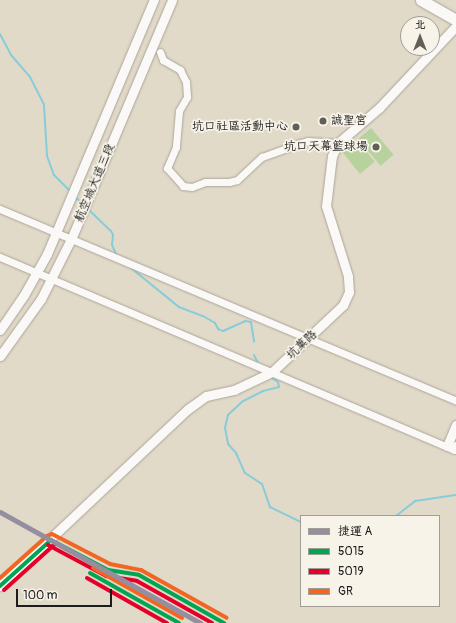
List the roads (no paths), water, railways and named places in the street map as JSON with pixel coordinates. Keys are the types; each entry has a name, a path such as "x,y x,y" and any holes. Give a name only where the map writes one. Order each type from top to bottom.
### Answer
{"main road":[{"path":"421,0 456,20"}],"street":[{"name":"航空城大道三段","path":"0,330 38,273 57,232 154,0"},
{"name":"航空城大道三段","path":"0,356 24,324 52,279 72,237 172,0"},
{"name":"坑菓路","path":"0,586 188,409 206,396 234,390 272,372 309,339 343,305 349,292 346,268 326,206 332,156 338,143 379,108 456,26"},
{"path":"160,52 163,60 180,70 186,82 187,96 179,111 176,147 167,168 183,186 237,180 262,157 297,144 308,141 338,143"},
{"path":"0,209 72,237 456,401"},
{"path":"0,257 453,448 456,425"}],"waterway":[{"path":"0,34 11,55 30,77 44,105 47,156 54,175 70,191"},
{"path":"74,196 83,204"},
{"path":"87,208 111,231 113,235 112,245 117,256"},
{"path":"131,268 179,307 203,316 215,323 218,329 223,331 245,321 251,322 254,342"},
{"path":"254,355 258,363"},
{"path":"269,376 278,382 279,387 263,391 243,401 228,415 225,428 228,444 236,453 245,473 262,484 270,507 300,522"},
{"path":"397,515 415,501 456,495"}],"metro line":[{"name":"A","path":"0,512 200,623"}],"place":[{"name":"誠聖宮","path":"323,121"},
{"name":"坑口社區活動中心","path":"296,127"},
{"name":"坑口天幕籃球場","path":"376,147"}]}
